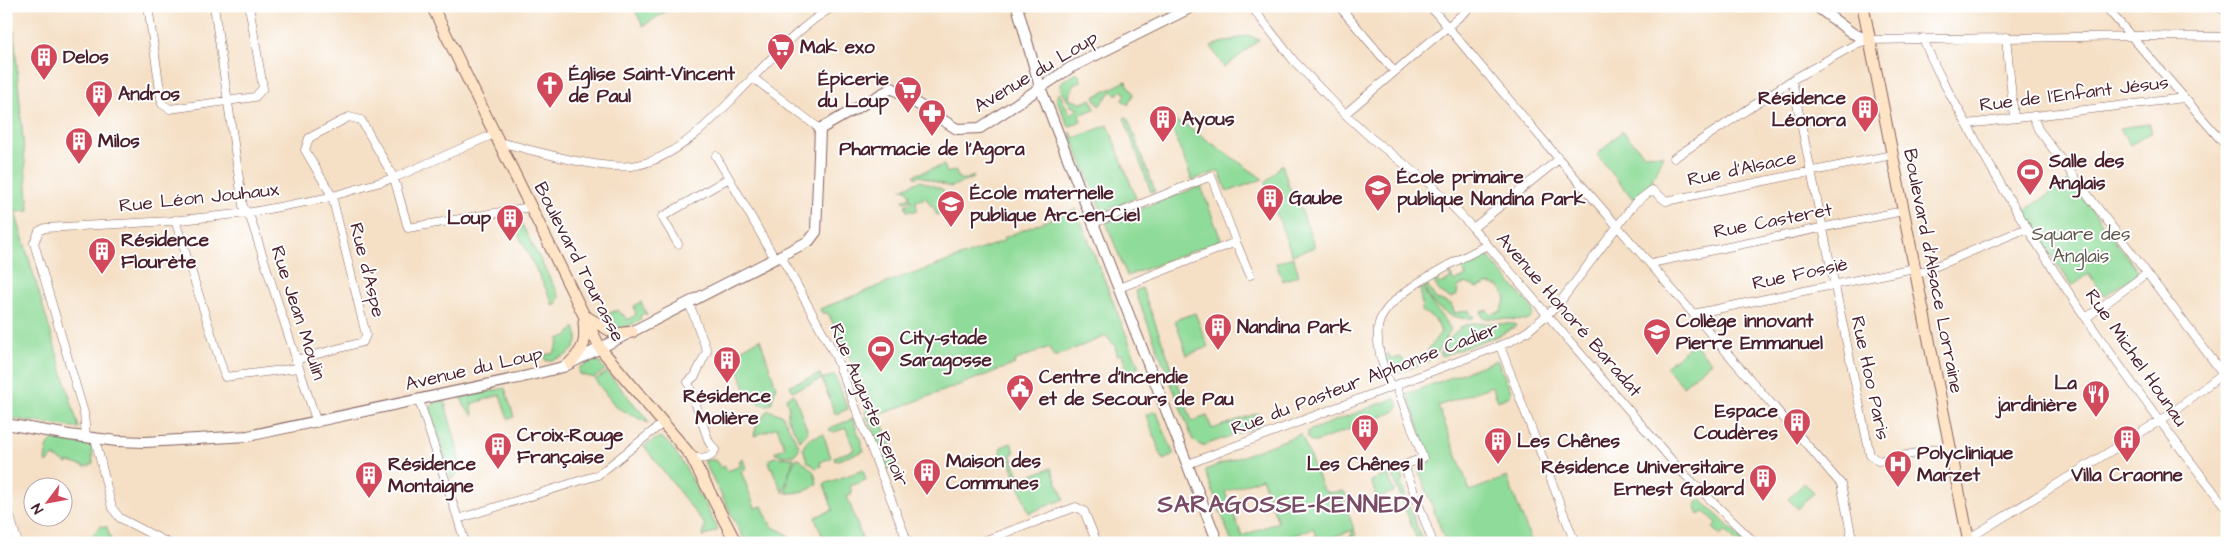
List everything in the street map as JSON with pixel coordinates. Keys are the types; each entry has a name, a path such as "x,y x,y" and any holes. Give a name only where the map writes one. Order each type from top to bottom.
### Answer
{"main road":[{"name":"Boulevard Tourasse","path":"432,6 600,348 691,456 734,542"},
{"name":"Boulevard d'Alsace Lorraine","path":"1863,6 1902,212 1969,541"},
{"path":"584,315 616,334 632,332"},
{"path":"570,363 581,352 586,339 584,315"}],"street":[{"path":"148,6 162,104 170,109 255,97 263,88 249,6"},
{"name":"Rue Jean Moulin","path":"214,6 244,206 317,423"},
{"path":"496,138 592,163 631,166 652,161 670,153 699,131 772,56 835,6"},
{"path":"1017,6 1040,86 1218,543"},
{"name":"Avenue du Loup","path":"6,424 91,438 145,442 248,436 317,423 563,367 689,304 809,240 816,232 820,129 892,88 956,129 980,128 1040,86 1070,68 1180,10 1194,6"},
{"name":"Avenue Honoré Baradat","path":"1251,6 1294,61 1345,114 1371,138 1435,188 1473,228 1680,470 1754,543"},
{"path":"1339,6 1394,70"},
{"path":"1430,6 1617,226 1841,484 1853,543"},
{"path":"1345,114 1394,70 1472,6"},
{"path":"1816,6 1852,33 1868,40"},
{"path":"2105,6 2227,147"},
{"path":"2214,6 2227,11"},
{"path":"2006,37 2014,118"},
{"path":"1674,158 1792,80 1856,44 1868,40 2006,37 2227,37"},
{"name":"Rue Michel Hounau","path":"1924,38 1929,53 1967,124 1998,181 2027,228 2126,378 2227,509"},
{"path":"752,77 820,129"},
{"path":"1792,80 1834,284"},
{"name":"Rue de l'Enfant Jésus","path":"1967,124 2184,98"},
{"path":"1969,541 2159,421 2225,374 2038,128 2033,116"},
{"path":"332,196 305,150 309,138 349,117 361,120 394,178 408,228 530,207"},
{"name":"Rue Léon Jouhaux","path":"91,438 34,243 39,231 45,228 175,220 247,213 332,196 394,178 496,138"},
{"name":"Rue d'Alsace","path":"1617,226 1636,203 1652,190 1666,201 1892,155"},
{"name":"Rue Auguste Renoir","path":"716,156 835,355 908,543"},
{"path":"1473,228 1559,158"},
{"path":"1094,223 1211,176 1250,275"},
{"path":"678,244 662,216 729,178"},
{"name":"Rue d'Aspe","path":"297,364 363,342 366,335 332,196"},
{"name":"Rue Casteret","path":"1651,263 1902,212"},
{"path":"175,220 225,377 297,364"},
{"name":"Rue du Pasteur Alphonse Cadier","path":"1188,464 1500,346 1528,331 1557,306 1617,226"},
{"name":"Rue Fossiè","path":"1693,314 1834,284 1914,272 2027,228"},
{"path":"1119,288 1236,242"},
{"path":"1433,543 1404,465 1423,458 1378,352 1378,326 1387,308 1406,290 1487,245"},
{"path":"2086,318 2147,273"},
{"name":"Rue Hoo Paris","path":"1834,284 1870,456 1878,460 1950,446"},
{"path":"689,304 707,351 695,376 688,382 709,442 715,450 714,454 706,458 691,456"},
{"path":"1500,346 1575,543"},
{"path":"419,400 465,543"},
{"path":"458,520 598,475 663,423"},
{"path":"91,438 112,508 120,518 168,543"},
{"path":"6,504 18,543"},
{"path":"978,543 1074,508 1082,508 1097,543"}],"green space":[{"path":"633,6 674,6 643,26"},
{"path":"14,31 29,211 15,212 79,428 6,418 6,32"},
{"path":"1249,35 1259,40 1224,68 1211,46"},
{"path":"1078,73 1081,81 1073,85 1069,97 1071,101 1082,103 1091,99 1095,109 1079,115 1081,121 1069,127 1056,98 1059,93 1070,114 1079,109 1071,106 1060,88 1062,81"},
{"path":"1126,81 1133,94 1128,105 1122,100 1126,94 1121,90 1117,95 1112,91 1099,106 1094,97"},
{"path":"1127,117 1155,191 1151,192 1124,118"},
{"path":"1169,120 1187,126 1263,179 1227,192 1219,171 1192,180"},
{"path":"2149,124 2152,132 2130,145 2120,128"},
{"path":"1108,125 1136,198 1102,212 1070,134 1071,132 1074,138"},
{"path":"1622,131 1644,154 1663,155 1649,187 1633,199 1597,155"},
{"path":"1282,164 1289,187 1297,199 1315,247 1292,255 1265,183"},
{"path":"944,165 947,173 955,170 959,179 965,180 973,176 974,178 950,187 920,176 915,178 914,175"},
{"name":"Square des Anglais","path":"2070,180 2139,273 2104,296 2089,274 2072,286 2023,212"},
{"path":"920,181 942,189 947,199 952,197 957,207 937,215 933,206 931,206 926,198 916,201 917,211 907,211 905,205 912,202 911,200 904,202 903,200 910,197 907,189 901,189"},
{"path":"1201,186 1221,240 1127,276 1106,222"},
{"path":"1076,209 1139,367 1128,372 1122,354 1117,355 1115,346 1106,336 1054,357 1049,347 1014,361 1015,364 879,415 898,466 888,469 865,412 870,406 828,313 822,313 820,309 912,273 1004,241 1003,238"},
{"path":"519,219 560,298 557,299 557,305 552,306 552,301 511,220"},
{"path":"1485,253 1532,308 1533,314 1529,319 1483,318 1481,312 1487,310 1491,314 1501,311 1506,298 1500,287 1488,284 1477,288 1466,283 1458,287 1457,295 1451,298 1441,293 1437,288 1432,278 1435,277 1439,284 1451,279 1449,270 1454,282 1466,276 1461,265 1471,260 1474,265 1481,261 1479,256"},
{"path":"1293,257 1299,275 1283,281 1276,263"},
{"path":"1425,283 1436,299 1451,304 1455,313 1469,310 1471,315 1474,316 1473,318 1457,317 1441,310 1429,298"},
{"path":"1422,285 1427,297 1451,329 1436,354 1427,351 1441,332 1434,319 1422,312 1420,286"},
{"path":"1142,288 1192,421 1207,416 1212,429 1258,413 1262,425 1202,446 1193,440 1135,291"},
{"path":"641,302 647,316 644,313 640,316 641,320 621,329 617,328 608,314 617,310 627,320 636,315 634,306"},
{"path":"1195,313 1208,347 1187,355 1175,320"},
{"path":"1474,323 1515,324 1516,326 1500,335 1442,356 1440,353 1454,334 1463,326"},
{"path":"575,327 577,342 571,352 560,358 546,361 544,355 554,353 559,341 558,339 567,336"},
{"path":"760,339 776,387 771,404 768,405 758,403 747,395 732,355"},
{"path":"1694,343 1711,362 1683,386 1666,367"},
{"path":"1388,353 1391,359 1401,357 1405,362 1426,356 1432,358 1427,362 1391,375 1384,360"},
{"path":"1497,360 1511,391 1510,396 1498,401 1492,386 1438,406 1470,491 1507,477 1532,543 1446,543 1419,471 1420,467 1429,462 1430,458 1407,394"},
{"path":"593,361 598,361 605,370 594,378 579,374 580,367"},
{"path":"607,372 646,418 648,423 616,407 595,380"},
{"path":"820,374 822,379 792,391 790,385"},
{"path":"835,375 848,409 835,414 822,379"},
{"path":"505,388 514,417 508,419 500,395 471,404 474,416 465,407 461,398"},
{"path":"794,394 808,432 800,441 787,417 789,408 786,398"},
{"path":"1395,398 1399,406 1394,412 1316,442 1311,442 1307,436 1308,431"},
{"path":"445,401 459,459 457,473 451,479 430,409 434,403"},
{"path":"768,410 782,415 799,446 794,455 783,456 774,452 785,448 777,427 754,436 756,427"},
{"path":"1156,411 1174,455 1163,460 1146,415"},
{"path":"853,419 864,451 835,461 834,457 854,450 846,428 834,432 830,431 830,428"},
{"path":"1301,434 1323,490 1329,493 1343,491 1349,498 1344,501 1356,535 1350,538 1353,530 1331,538 1329,543 1319,543 1313,528 1274,543 1232,543 1205,470","holes":["1262,478 1278,522 1242,536 1225,492"]},
{"path":"825,435 831,458 820,462 821,466 816,468 807,461 803,448 808,439"},
{"path":"660,437 666,441 681,461 718,530 703,537 705,525 644,446"},
{"path":"52,440 89,445 92,449 93,464 86,467 69,462 68,464 53,456 47,463 45,459 47,448"},
{"path":"1011,443 1015,452 1011,454 1020,479 1051,468 1064,499 1029,513 1008,455 1001,457 1001,447"},
{"path":"775,457 794,458 783,493 768,460"},
{"path":"799,458 814,472 817,483 807,490 786,493 789,472 796,459"},
{"path":"743,459 746,468 741,471 755,508 762,506 771,526 787,534 793,543 746,543 705,463 705,460 715,460 721,468 725,466 727,471 741,466 739,461"},
{"path":"863,470 866,480 850,486 852,493 847,496 862,538 850,543 825,543 815,517 833,510 824,484"},
{"path":"1397,471 1403,478 1401,483 1423,543 1418,543 1392,473"},
{"path":"1388,474 1394,492 1377,498 1371,481"},
{"path":"1804,483 1814,492 1798,509 1788,499"},
{"path":"1700,499 1746,543 1738,543 1725,531 1721,535 1713,528 1717,523 1704,511 1699,515 1695,505"},
{"path":"100,526 107,527 112,543 91,543 90,538"}],"place":[{"name":"Mak exo","path":"781,71"},
{"name":"Delos","path":"44,81"},
{"name":"Église Saint-Vincent de Paul","path":"550,109"},
{"name":"Épicerie du Loup","path":"908,114"},
{"name":"Andros","path":"99,118"},
{"name":"Résidence Léonora","path":"1865,133"},
{"name":"Pharmacie de l'Agora","path":"932,137"},
{"name":"Ayous","path":"1163,143"},
{"name":"Milos","path":"79,165"},
{"name":"Salle des Anglais","path":"2030,196"},
{"name":"École primaire publique Nandina Park","path":"1378,212"},
{"name":"Gaube","path":"1270,222"},
{"name":"École maternelle publique Arc-en-Ciel","path":"951,228"},
{"name":"Loup","path":"510,242"},
{"name":"Résidence Flourète","path":"102,275"},
{"name":"Nandina Park","path":"1218,351"},
{"name":"Collège innovant Pierre Emmanuel","path":"1657,356"},
{"name":"City-stade Saragosse","path":"881,373"},
{"name":"Résidence Molière","path":"727,384"},
{"name":"Centre d'Incendie et de Secours de Pau","path":"1020,412"},
{"name":"La jardinière","path":"2096,418"},
{"name":"Espace Coudères","path":"1797,446"},
{"name":"Les Chênes II","path":"1365,452"},
{"name":"Villa Craonne","path":"2127,463"},
{"name":"Les Chênes","path":"1498,465"},
{"name":"Croix-Rouge Française","path":"498,470"},
{"name":"Polyclinique Marzet","path":"1898,488"},
{"name":"Maison des Communes","path":"927,496"},
{"name":"Résidence Montaigne","path":"369,499"},
{"name":"Résidence Universitaire Ernest Gabard","path":"1763,502"}],"district":[{"name":"SARAGOSSE-KENNEDY","path":"1291,505"}]}
